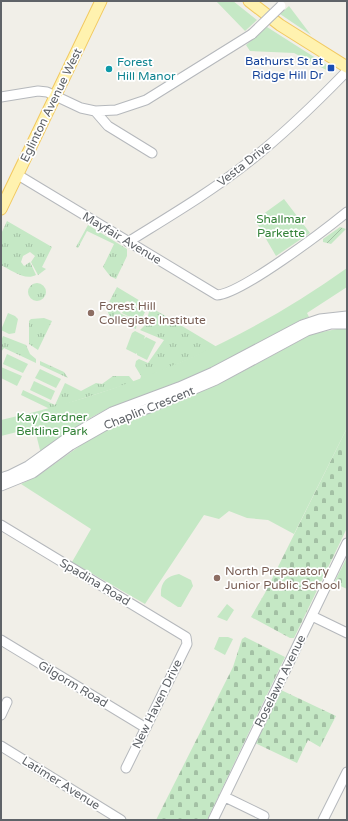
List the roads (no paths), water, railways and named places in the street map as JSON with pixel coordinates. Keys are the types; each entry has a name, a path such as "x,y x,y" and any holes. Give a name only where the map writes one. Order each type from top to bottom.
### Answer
{"main road":[{"name":"Eglinton Avenue West","path":"1,209 101,1"},
{"path":"249,1 280,25 347,67"}],"street":[{"path":"1,97 38,91 46,92 81,108 95,111 116,110 146,100 252,34 284,4"},
{"name":"Vesta Drive","path":"128,242 196,200 246,164 309,110 347,71"},
{"path":"95,111 108,126 152,153"},
{"name":"Mayfair Avenue","path":"18,175 212,293 221,295 280,261 347,212"},
{"name":"Chaplin Crescent","path":"1,478 10,476 28,466 72,435 112,412 179,387 215,376 302,325 320,319 347,316"},
{"name":"Chaplin Crescent","path":"1,486 33,473 71,445 115,420 152,407 306,331 331,324 347,324"},
{"name":"Spadina Road","path":"1,525 180,633 187,640"},
{"name":"Roselawn Avenue","path":"213,820 347,543"},
{"path":"312,616 347,633"},
{"name":"Gilgorm Road","path":"1,640 146,728"},
{"name":"New Haven Drive","path":"126,768 187,640"},
{"path":"1,715 7,702"},
{"name":"Latimer Avenue","path":"1,746 121,820"},
{"path":"323,820 347,772"},
{"path":"225,797 264,816"}],"place":[{"name":"Bathurst St at Ridge Hill Dr","path":"331,68"},
{"name":"Forest Hill Manor","path":"109,69"},
{"name":"Forest Hill Collegiate Institute","path":"91,313"},
{"name":"North Preparatory Junior Public School","path":"217,578"}],"park label":[{"name":"Shallmar Parkette","path":"281,226"},
{"name":"Kay Gardner Beltline Park","path":"52,424"}]}
